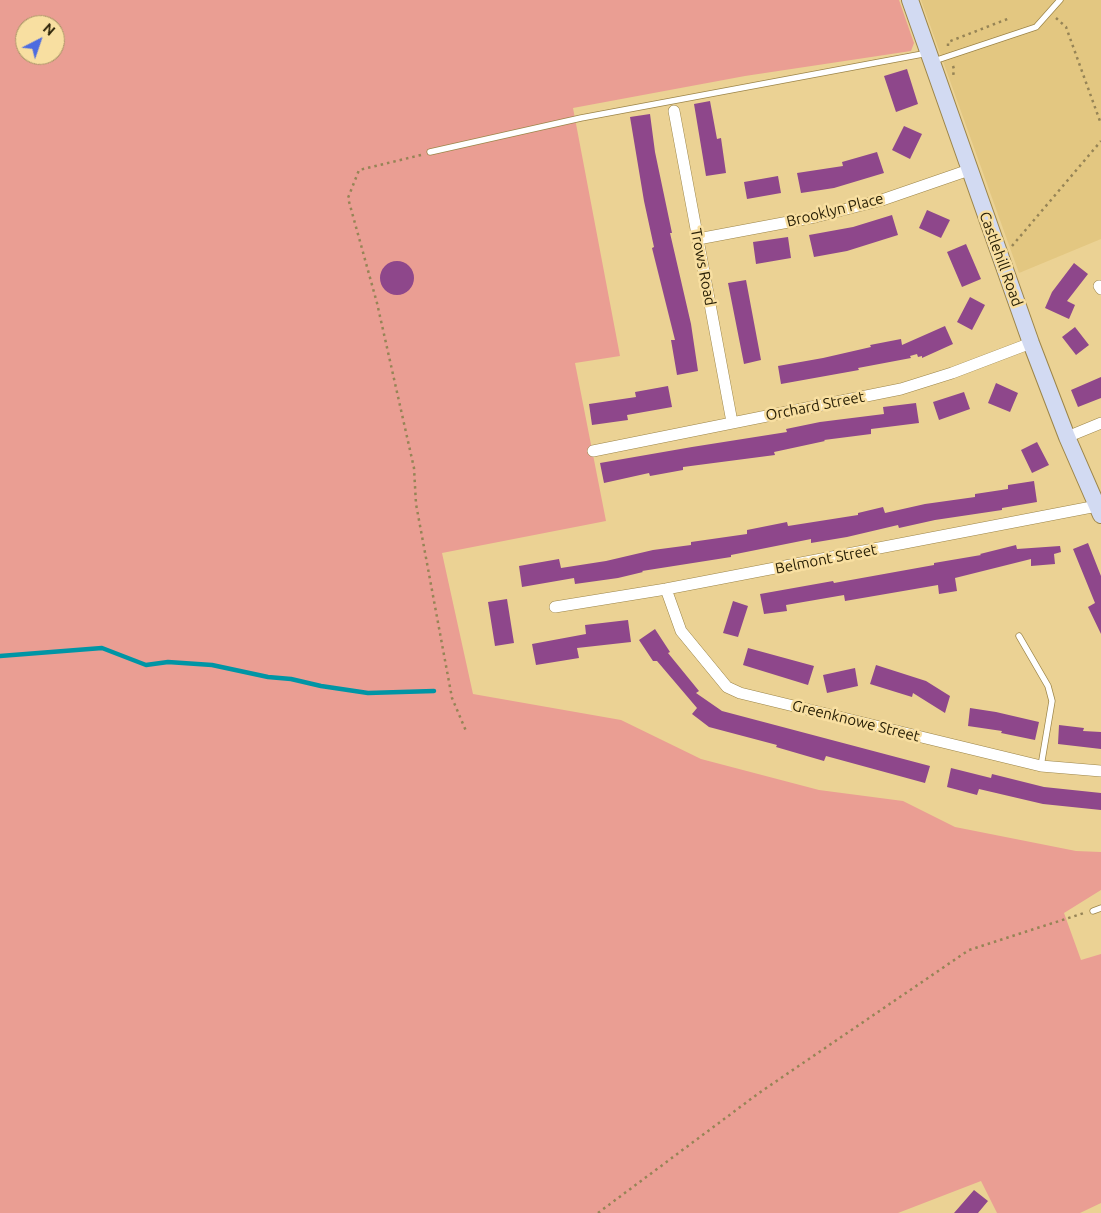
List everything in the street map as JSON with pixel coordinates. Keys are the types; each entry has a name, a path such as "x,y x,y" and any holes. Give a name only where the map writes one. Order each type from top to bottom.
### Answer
{"main road":[{"name":"Castlehill Road","path":"910,0 1031,343 1066,437 1099,511"}],"street":[{"name":"Trows Road","path":"674,111 732,422"},
{"name":"Brooklyn Place","path":"698,239 815,217 882,200 969,170"},
{"name":"Orchard Street","path":"593,451 901,390 1031,343"},
{"path":"1066,437 1101,423"},
{"name":"Belmont Street","path":"555,607 666,589 1099,511"},
{"name":"Greenknowe Street","path":"666,589 681,631 726,686 740,693 1041,766 1101,770"}],"lane":[{"path":"430,152 581,118 930,57 949,56 1036,27 1060,0"},
{"path":"1019,636 1048,686 1052,701 1041,766"},
{"path":"1093,910 1101,908"}],"path":[{"path":"1049,12 1066,27 1101,124"},
{"path":"952,84 954,69 949,56 948,42 1010,18"},
{"path":"1008,238 1011,247 1101,141"},
{"path":"430,152 359,170 348,198 377,303 414,468 416,504 452,698 466,731"},
{"path":"598,1213 759,1093 970,950 1093,910"}],"shaded area":[{"path":"0,0 899,0 914,43 911,51 745,76 573,108 620,356 575,363 606,521 442,553 473,694 621,720 701,759 819,790 903,801 955,827 1076,851 1101,852 1101,890 1064,913 1081,960 1101,954 1101,1203 1080,1213 997,1213 981,1181 898,1213 0,1213"},
{"path":"921,0 1101,0 1101,239 1019,273"}],"building":[{"path":"907,69 918,104 896,112 884,76"},
{"path":"710,101 717,139 721,138 726,173 706,176 694,104"},
{"path":"650,114 655,152 672,233 670,233 691,324 698,371 677,375 671,340 675,340 652,248 654,247 630,117"},
{"path":"904,126 922,134 910,159 892,150"},
{"path":"877,152 884,173 834,188 801,193 797,173 843,166 842,162"},
{"path":"778,176 781,193 747,199 744,182"},
{"path":"927,210 950,220 941,238 919,228"},
{"path":"892,215 898,235 847,251 814,257 809,235 853,227"},
{"path":"788,237 791,258 756,264 753,242"},
{"path":"966,244 981,279 962,287 947,252"},
{"path":"397,261 409,266 414,278 409,290 397,295 385,290 380,278 385,266"},
{"path":"1074,263 1088,274 1067,301 1075,305 1069,319 1045,308 1052,292"},
{"path":"746,280 761,360 744,364 728,283"},
{"path":"970,297 985,305 972,330 957,322"},
{"path":"945,326 953,344 922,358 922,356 918,357 917,354 910,356 911,358 858,368 859,370 781,384 778,366 823,358 871,347 870,345 901,339 902,345"},
{"path":"1075,327 1089,345 1076,355 1062,337"},
{"path":"1101,377 1101,398 1078,407 1071,390"},
{"path":"996,383 1018,393 1010,412 988,403"},
{"path":"668,386 672,407 627,415 628,420 592,425 589,404 636,397 635,392"},
{"path":"964,392 970,409 939,420 933,402"},
{"path":"916,403 919,423 871,429 871,434 824,440 774,452 775,455 683,467 683,470 650,476 649,473 604,483 600,463 787,432 786,429 820,422 884,414 883,407"},
{"path":"1037,442 1049,465 1032,473 1021,450"},
{"path":"1034,481 1037,502 1002,508 1002,510 935,520 899,528 898,525 811,543 811,539 731,555 731,557 642,571 618,578 575,584 574,578 522,587 519,566 559,559 561,568 606,561 653,550 691,545 691,542 747,534 747,530 787,522 788,526 858,515 858,513 883,507 885,513 925,504 975,497 975,494 1008,489 1008,485"},
{"path":"1088,543 1101,576 1101,634 1088,607 1095,603 1073,549"},
{"path":"1016,545 1017,549 1060,546 1061,552 1054,554 1055,564 1031,566 1031,559 955,578 957,591 939,594 938,585 845,601 844,595 786,605 787,611 764,614 760,594 934,565 934,563 981,555"},
{"path":"507,599 514,643 495,646 488,602"},
{"path":"733,601 748,606 738,637 723,633"},
{"path":"628,620 631,642 577,648 579,658 536,665 532,644 586,634 585,625"},
{"path":"655,629 670,652 668,653 699,691 696,693 722,711 930,766 925,783 826,756 824,761 776,747 777,745 709,727 692,714 697,708 657,661 653,661 639,640"},
{"path":"748,648 814,666 808,685 743,665"},
{"path":"876,665 926,681 950,696 945,713 913,693 912,697 870,684"},
{"path":"855,668 858,686 827,693 823,675"},
{"path":"970,708 1039,722 1035,740 1001,733 1002,731 968,726"},
{"path":"1059,725 1084,728 1083,731 1101,732 1101,749 1058,744"},
{"path":"951,768 991,778 992,774 1044,787 1101,793 1101,810 1043,804 979,789 977,795 947,787"},
{"path":"974,1190 988,1201 978,1213 954,1213"}],"waterway":[{"path":"0,656 102,648 146,665 168,662 212,665 268,677 291,679 321,686 368,693 434,691"}]}
